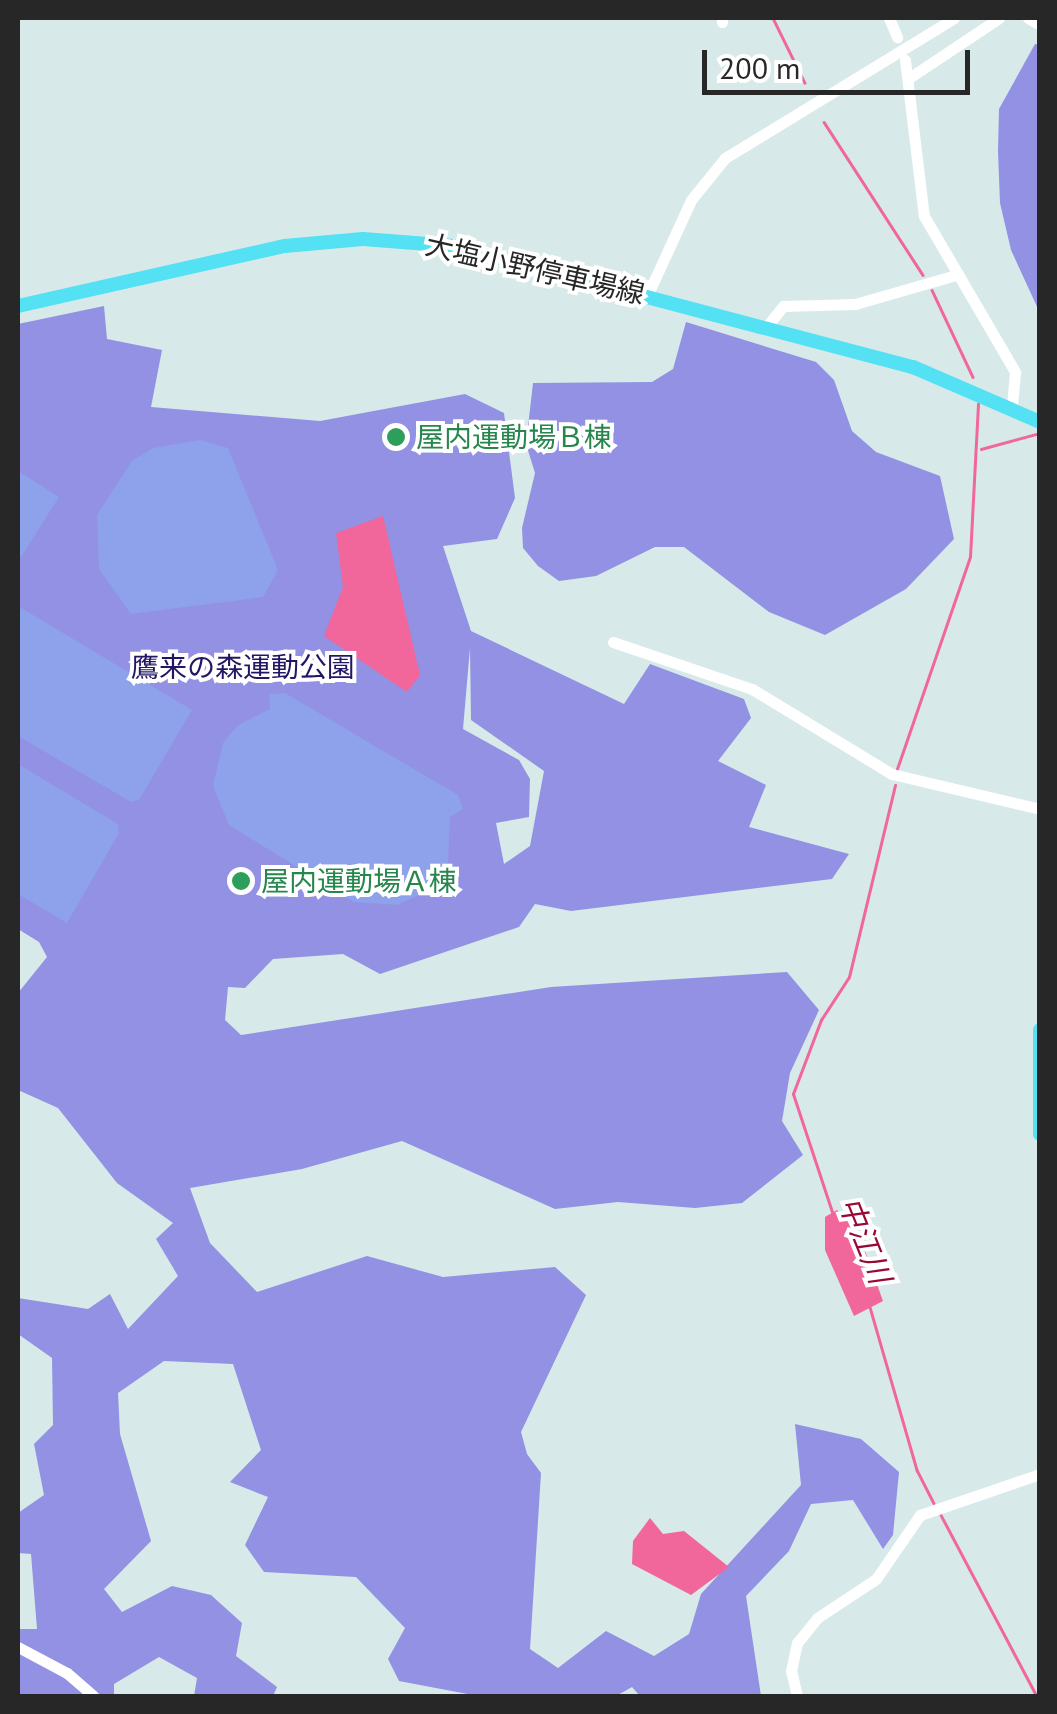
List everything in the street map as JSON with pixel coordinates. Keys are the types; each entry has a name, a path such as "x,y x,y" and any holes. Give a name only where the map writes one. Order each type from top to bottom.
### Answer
{"main road":[{"name":"大塩小野停車場線","path":"18,306 247,253 364,239 454,246 914,366 1040,422"},
{"path":"1040,1030 1040,1134"}],"street":[{"path":"889,18 897,38"},
{"path":"648,294 691,200 725,158 954,18"},
{"path":"909,78 999,18"},
{"path":"1028,18 1040,25"},
{"path":"905,60 918,197 956,275 1015,372 1012,407"},
{"path":"767,326 783,306 855,304 956,275"},
{"path":"612,642 665,655 752,690 892,774 1040,808"},
{"path":"797,1696 792,1656 808,1627 876,1579 910,1525 935,1504 1040,1474"},
{"path":"18,1647 67,1673 93,1696"}],"green space":[{"path":"1035,44 1040,45 1039,311 1011,250 1000,203 998,151 999,109"},
{"name":"鷹来の森運動公園","path":"104,306 107,339 162,350 151,407 320,421 465,394 504,413 515,498 497,539 443,546 471,631 624,704 650,664 744,699 751,718 718,761 766,785 749,827 849,854 832,879 571,911 535,904 519,927 380,974 343,954 273,959 245,988 228,987 225,1020 241,1035 551,987 787,972 819,1010 790,1073 782,1121 803,1155 742,1203 695,1208 618,1202 555,1209 402,1141 302,1169 190,1188 210,1243 257,1292 367,1256 443,1277 555,1267 586,1295 521,1432 527,1454 541,1473 530,1649 558,1668 606,1631 654,1656 689,1634 701,1594 801,1485 795,1424 861,1439 899,1472 893,1535 883,1549 853,1500 811,1504 789,1551 746,1596 761,1696 640,1696 632,1687 616,1696 478,1696 399,1681 388,1659 405,1628 356,1577 264,1572 245,1545 268,1497 230,1482 261,1450 233,1364 164,1361 118,1393 120,1434 151,1541 104,1589 122,1612 172,1586 211,1595 242,1623 236,1656 277,1687 273,1696 194,1696 197,1678 159,1657 114,1684 114,1696 18,1696 18,1629 37,1629 31,1554 18,1553 18,1513 44,1495 34,1444 53,1425 52,1358 18,1334 18,1298 88,1309 110,1294 128,1329 178,1276 156,1239 173,1223 117,1183 58,1108 18,1090 18,993 47,957 39,942 18,929 18,324","holes":["470,648 471,720 544,771 530,846 504,864 496,823 529,817 530,779 519,760 463,729"]},
{"path":"686,322 816,362 834,380 852,431 876,452 940,476 954,539 906,589 825,635 769,612 684,547 655,547 596,576 559,581 538,566 523,548 522,528 535,473 526,444 533,383 652,382 673,369"}],"shaded area":[{"path":"200,440 228,448 278,570 263,597 131,614 99,569 97,515 132,461 153,448"},
{"path":"18,471 59,497 21,557 18,554"},
{"path":"383,516 420,675 407,692 324,636 343,587 336,533"},
{"path":"18,606 192,710 139,800 131,802 18,736"},
{"path":"285,693 458,795 463,809 450,817 448,862 421,894 397,905 354,902 229,825 213,786 223,743 238,725 270,709 269,694"},
{"path":"18,764 118,824 119,833 67,923 18,894"},
{"path":"837,1210 859,1234 883,1301 854,1316 825,1250 825,1217"},
{"path":"650,1518 663,1534 684,1531 729,1567 691,1595 632,1564 633,1541"}],"waterway":[{"path":"773,18 805,83"},
{"path":"824,122 923,275"},
{"path":"932,290 973,377"},
{"name":"中江川","path":"897,769 970,557 978,404"},
{"path":"981,449 1040,433"},
{"name":"中江川","path":"832,1212 793,1094 821,1020 849,977 895,785"},
{"name":"中江川","path":"870,1307 917,1470 934,1503"},
{"name":"中江川","path":"941,1515 1037,1696"}],"place":[{"name":"屋内運動場Ｂ棟","path":"396,437"},
{"name":"屋内運動場Ａ棟","path":"241,881"}]}
